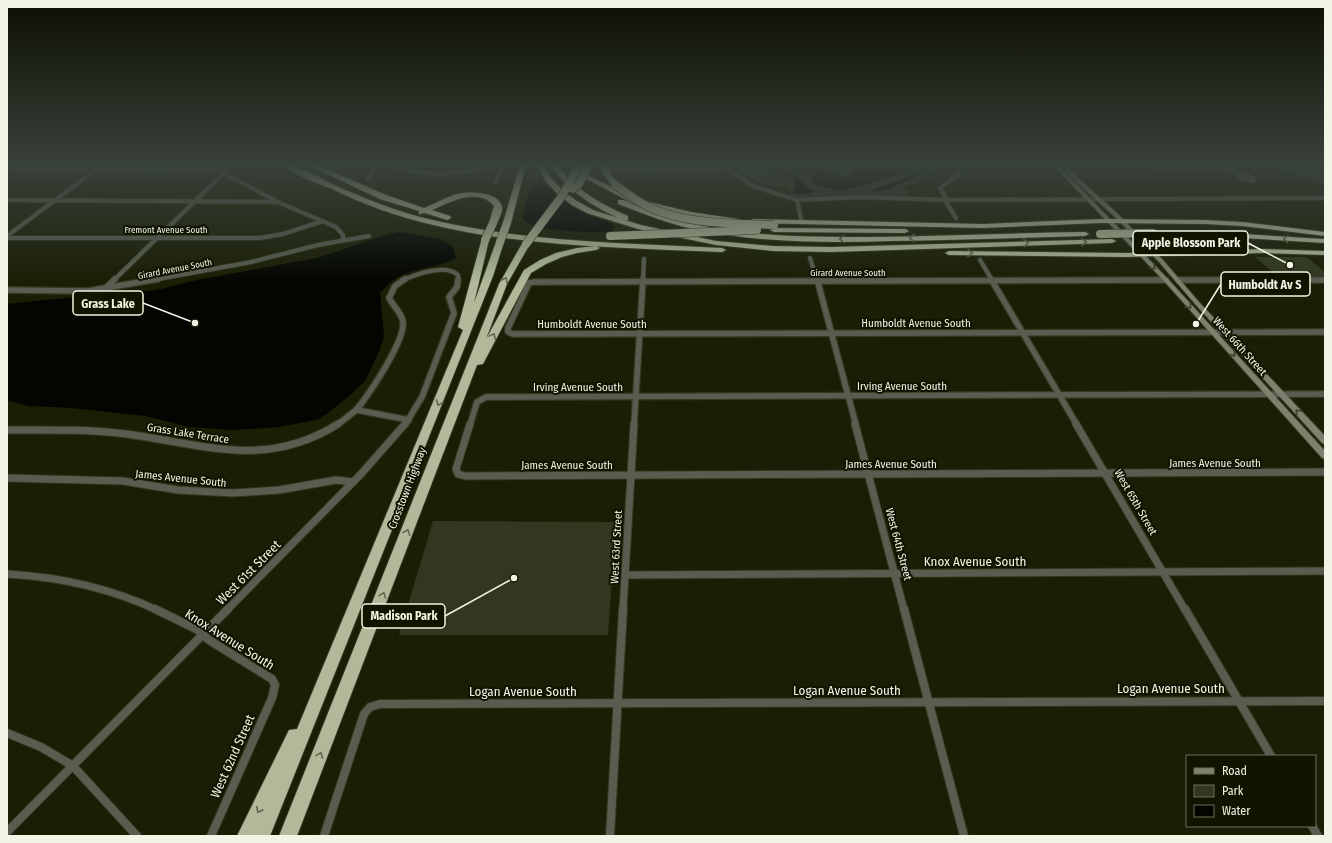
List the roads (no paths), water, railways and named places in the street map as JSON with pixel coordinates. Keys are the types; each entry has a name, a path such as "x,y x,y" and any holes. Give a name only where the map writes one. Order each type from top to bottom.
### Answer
{"highway":[{"path":"377,204 404,214 447,225 515,236 693,249"},
{"path":"405,204 468,224 519,232 565,235 610,236 774,227"},
{"path":"404,214 416,214 441,204"},
{"path":"453,366 485,240 498,209 497,204"},
{"name":"Crosstown Highway","path":"261,836 489,276 511,204"},
{"name":"Crosstown Highway","path":"288,836 503,284 526,244 556,204"},
{"path":"578,204 618,222 716,243 753,247 814,249 1160,241 1325,248"},
{"path":"598,204 619,216 659,231"},
{"path":"626,204 661,218 728,233 768,238 852,239 1153,233 1226,235 1325,241"},
{"path":"645,204 668,213 695,218 774,227 910,231 1043,232 1077,234"},
{"path":"652,204 697,215 733,221 888,223 1030,221 1053,223 1121,220 1222,222 1325,234"},
{"path":"438,206 438,212 445,218"},
{"path":"455,407 527,272 538,264 559,254 591,248 785,252 814,249"},
{"path":"861,248 884,252 1140,255 1188,252 1222,255 1325,254"},
{"path":"246,836 343,636"},
{"path":"293,836 306,792"}],"main road":[{"name":"West 66th Street","path":"1093,204 1140,255 1166,280 1325,456"},
{"name":"West 66th Street","path":"1104,204 1154,254 1325,441"}],"street":[{"path":"7,237 48,204"},
{"path":"105,289 192,204"},
{"path":"284,204 341,230 343,240"},
{"path":"798,204 801,219"},
{"path":"948,204 956,218"},
{"name":"Fremont Avenue South","path":"7,237 260,238 283,234 323,221"},
{"name":"Girard Avenue South","path":"7,290 88,291 105,289 251,262 343,240 369,236"},
{"name":"West 64th Street","path":"810,258 832,333 964,836"},
{"name":"West 63rd Street","path":"610,836 644,259"},
{"name":"West 65th Street","path":"980,260 1270,755"},
{"name":"Grass Lake Terrace","path":"7,430 93,430 142,436 185,445 222,450 257,450 296,445 321,435 357,410 388,361 401,334 403,322 400,313 392,305 389,298 391,290 397,283 407,278 447,270 454,271 458,275 457,287 449,297"},
{"name":"Girard Avenue South","path":"508,332 508,328 530,283 1166,280"},
{"path":"1178,280 1325,280"},
{"name":"West 61st Street","path":"7,832 353,482 409,420 422,397 454,313 449,297"},
{"name":"Humboldt Avenue South","path":"508,332 513,334 640,334 1325,332"},
{"name":"Irving Avenue South","path":"458,474 456,469 480,399 486,397 1325,394"},
{"path":"357,410 409,420"},
{"name":"James Avenue South","path":"458,474 466,476 1325,472"},
{"name":"James Avenue South","path":"7,478 123,482 178,490 234,494 279,490 336,480 353,482"},
{"name":"Knox Avenue South","path":"626,574 1325,571"},
{"name":"Knox Avenue South","path":"7,574 68,580 138,601 198,630 202,635 272,678 275,685"},
{"name":"West 62nd Street","path":"211,836 272,698 275,685"},
{"name":"Logan Avenue South","path":"324,836 364,714 370,707 380,704 929,703 1325,700"},
{"path":"7,733 42,747 73,766 137,836"},
{"path":"1313,827 1318,836"}],"water":[{"path":"525,204 569,204 591,216 614,224 613,231 595,232 558,230 529,224 523,218"},
{"path":"400,232 440,239 453,247 456,258 401,276 385,287 380,293 384,336 381,347 365,381 327,414 316,420 279,427 234,430 190,427 145,416 72,408 28,406 7,400 7,304 85,296 134,293 161,289 197,280 317,258 389,234"}],"place":[{"name":"Apple Blossom Park","path":"1290,265"},
{"name":"Grass Lake","path":"195,323"},
{"name":"Humboldt Av S","path":"1196,324"},
{"name":"Madison Park","path":"514,578"}]}
